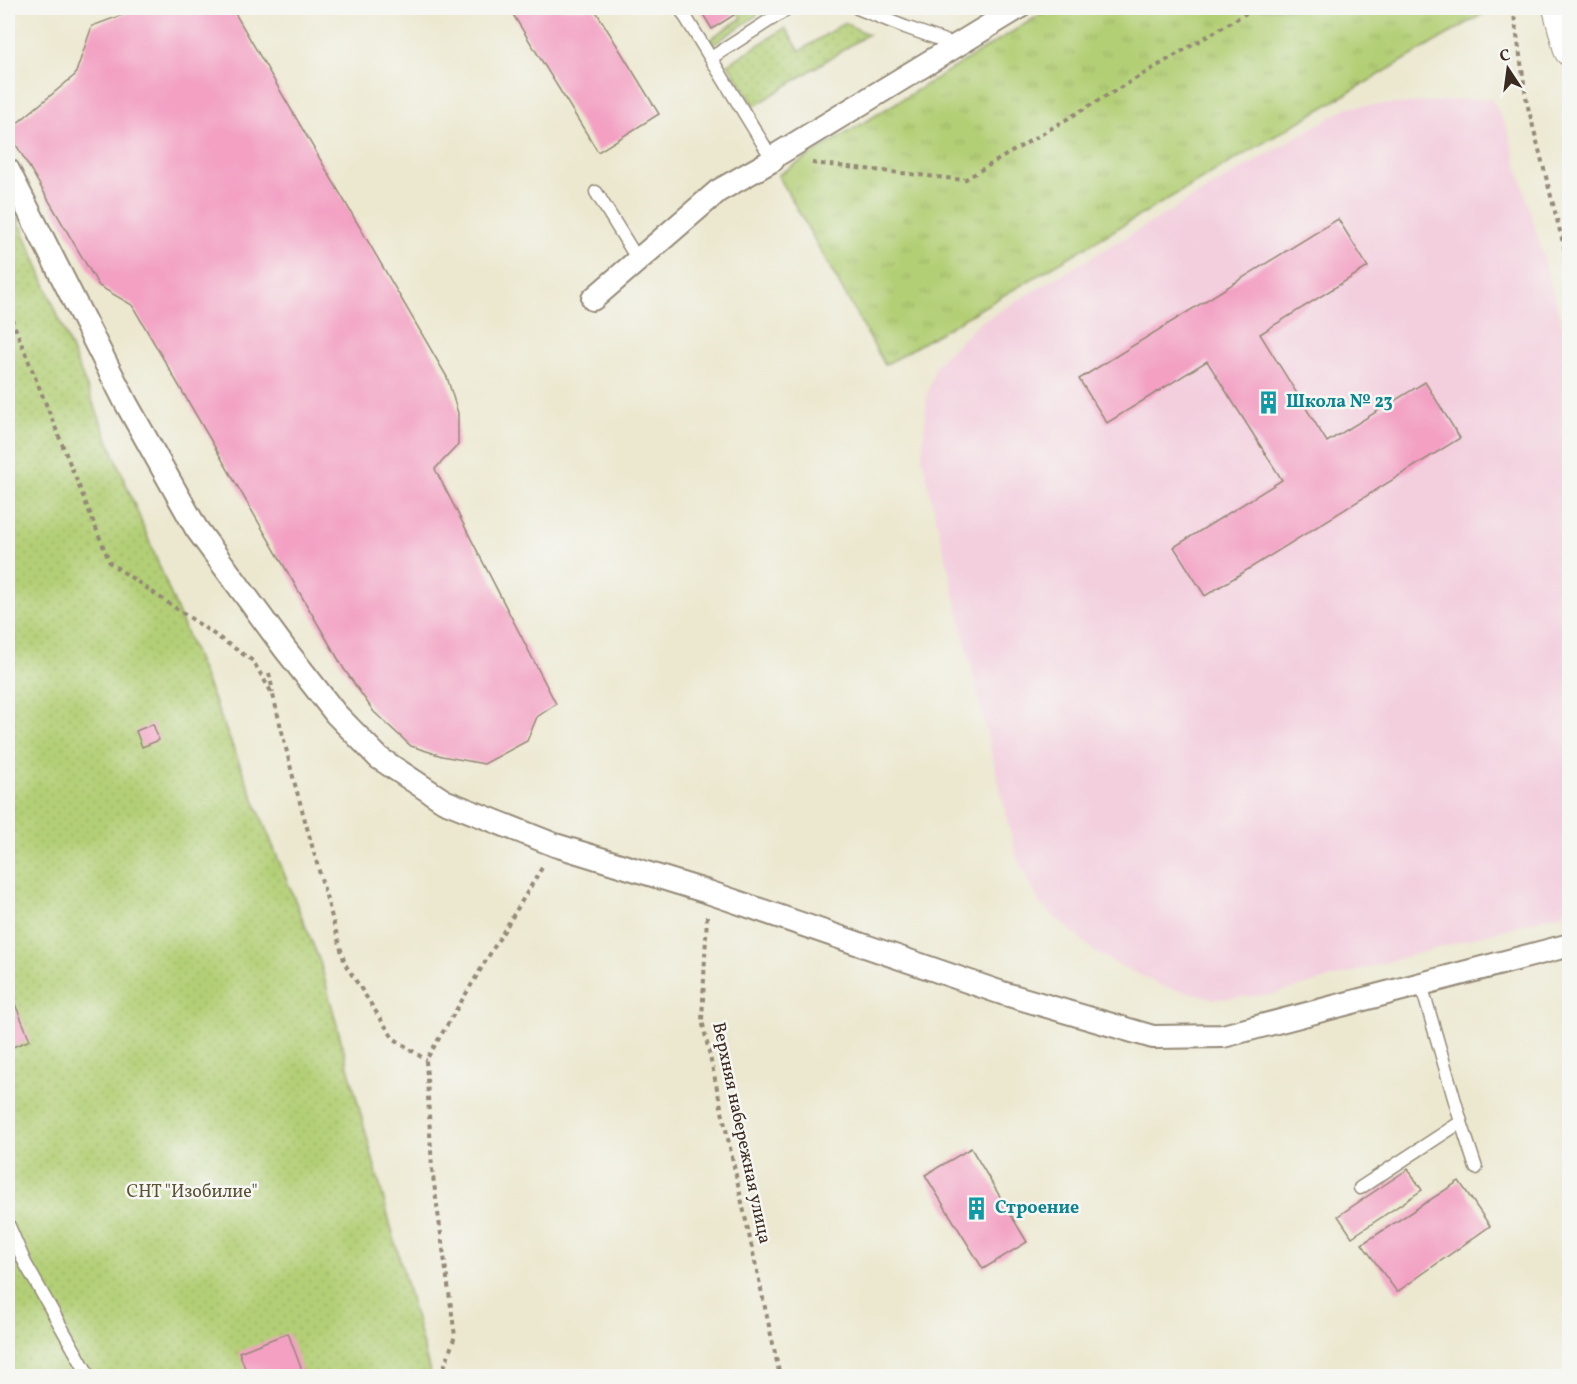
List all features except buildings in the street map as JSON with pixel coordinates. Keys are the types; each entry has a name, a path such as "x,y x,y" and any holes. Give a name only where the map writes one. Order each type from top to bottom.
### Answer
{"street":[{"path":"593,300 718,191 773,160 775,156 1018,8"},
{"path":"1559,8 1569,50"},
{"path":"8,170 126,403 196,528 336,714 379,758 444,801 555,845 708,892 1002,993 1153,1037 1223,1036 1569,945"}],"lane":[{"path":"680,8 773,160"},
{"path":"857,8 956,45"},
{"path":"711,58 784,11"},
{"path":"596,192 638,260"},
{"path":"1421,984 1476,1168"},
{"path":"1360,1188 1461,1122"},
{"path":"8,1224 25,1263 89,1377"}],"path":[{"path":"811,163 964,180 1254,8"},
{"path":"1513,8 1527,103 1569,270"},
{"path":"8,310 110,563 253,660 273,695 294,781 345,964 393,1038 426,1060"},
{"path":"441,1377 455,1336 432,1169 426,1060 555,845"},
{"name":"Верхняя набережная улица","path":"708,892 702,1020 780,1377"}],"shaded area":[{"path":"1491,98 1507,128 1569,350 1569,911 1271,995 1215,999 1162,986 1099,955 1041,905 1016,856 922,458 927,396 936,365 978,324 1348,107"}],"green space":[{"path":"735,8 761,8 756,16 714,44 709,44 713,37 742,18"},
{"path":"1051,8 1493,8 885,365 778,175"},
{"path":"844,23 868,34 755,106 728,64 785,28 800,51"},
{"name":"СНТ \"Изобилие\"","path":"8,193 320,962 431,1376 8,1376"}],"place":[{"name":"Школа № 23","path":"1268,402"},
{"name":"Строение","path":"977,1208"}]}
